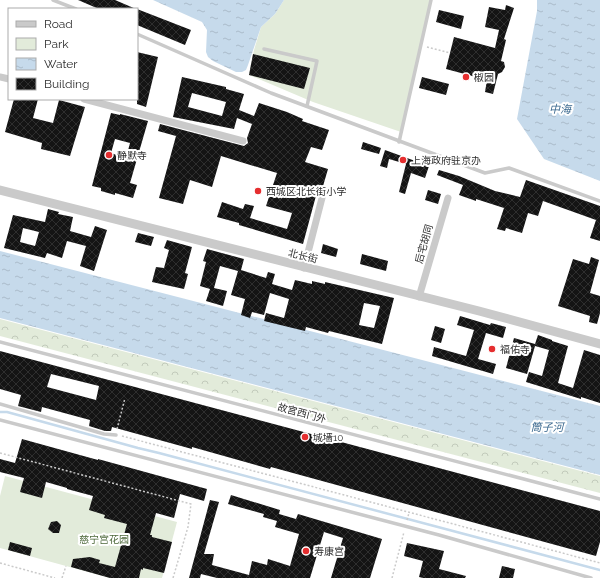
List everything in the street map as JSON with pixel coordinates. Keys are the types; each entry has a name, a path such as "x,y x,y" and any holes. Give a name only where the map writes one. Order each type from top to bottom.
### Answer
{"street":[{"path":"88,100 242,141"},
{"name":"北长街","path":"0,190 492,315 600,344"},
{"path":"304,268 322,198"},
{"name":"后宅胡同","path":"419,297 448,198"}],"lane":[{"path":"53,0 73,8"},
{"path":"399,142 431,0"},
{"path":"138,34 271,93 399,142 485,173 509,168 600,201"},
{"path":"264,49 317,61 307,106"},
{"name":"故宫西门外","path":"0,342 600,499"},
{"path":"0,404 104,434 116,435"},
{"path":"0,420 406,524 591,578"}],"path":[{"path":"421,45 450,53"},
{"path":"125,398 116,435 600,563"},
{"path":"0,453 191,504 189,524 173,578"},
{"path":"392,578 409,513"},
{"path":"0,563 55,578"},
{"path":"62,578 66,566"}],"green space":[{"path":"284,0 431,0 401,132 313,102 249,75 254,50 261,27 275,14"},
{"path":"0,319 600,476 600,493 0,336"},
{"name":"慈宁宫花园","path":"5,476 177,522 162,578 110,578 0,548 0,496"}],"water":[{"path":"153,0 284,0 275,14 261,27 246,70 236,72 208,57 206,52 207,30 202,22"},
{"name":"中海","path":"537,0 600,0 600,181 544,159 517,119 537,11"},
{"name":"筒子河","path":"0,251 600,406 600,475 0,318"}],"building":[{"path":"78,0 115,0 134,8 97,8"},
{"path":"506,5 514,8 504,39 506,40 501,61 504,62 505,67 502,72 498,74 493,94 485,92 487,80 446,69 454,37 495,48 499,30 485,27 489,7 505,10"},
{"path":"138,9 191,30 185,45 138,25"},
{"path":"439,10 464,16 461,29 436,22"},
{"path":"138,52 158,57 146,107 137,104"},
{"path":"253,54 310,68 304,89 249,75"},
{"path":"182,77 226,87 226,89 244,94 239,110 254,116 259,103 287,112 303,119 302,121 329,130 322,150 311,147 305,162 328,169 321,193 317,192 303,244 217,217 222,202 243,209 245,204 254,206 250,218 287,229 292,213 266,206 277,173 221,156 212,187 190,180 183,204 159,198 176,136 158,131 160,124 244,146 248,143 247,138 252,124 237,118 234,129 173,117","holes":["192,93 226,102 222,116 188,107"]},
{"path":"422,77 449,84 446,95 419,88"},
{"path":"14,100 38,100 33,118 53,123 59,100 85,107 70,156 41,149 42,143 5,132"},
{"name":"静默寺","path":"111,113 148,121 130,183 137,185 133,198 101,191 101,188 92,186","holes":["115,139 130,143 126,158 111,153"]},
{"path":"363,142 381,148 379,154 361,149"},
{"path":"385,150 429,166 425,178 411,173 405,194 399,192 406,164 389,159 387,168 380,166"},
{"path":"439,170 459,176 495,191 520,197 526,180 600,206 600,241 590,238 596,220 543,201 538,216 528,213 522,233 506,228 505,231 497,229 504,208 459,195 463,185 437,175"},
{"path":"428,190 441,194 438,204 425,200"},
{"path":"48,209 59,212 58,214 73,217 70,231 91,237 95,226 107,230 94,271 80,266 86,246 67,241 62,258 47,253 45,258 4,248 13,215 45,222","holes":["23,228 39,232 35,246 20,242"]},
{"path":"138,233 154,237 151,246 135,242"},
{"path":"167,240 192,247 185,273 188,274 184,289 152,282 156,267 164,268 169,250 164,248"},
{"path":"323,244 338,249 336,257 321,253"},
{"path":"207,249 244,259 241,270 266,278 268,272 275,274 272,284 292,290 295,280 312,284 312,281 325,284 325,282 394,298 382,344 329,331 328,333 306,327 305,331 264,321 266,313 284,318 289,299 270,293 264,315 252,312 250,318 241,315 245,299 231,295 238,271 220,266 214,288 227,291 223,306 206,301 210,289 200,286 206,262 203,261","holes":["364,303 380,306 374,328 359,325"]},
{"path":"362,254 388,261 386,271 360,264"},
{"path":"591,257 599,260 590,293 600,296 600,313 597,324 589,322 590,316 558,306 573,259 589,264"},
{"path":"460,316 490,325 491,323 506,327 503,338 486,333 478,359 496,364 493,374 432,356 434,347 466,356 474,330 457,325"},
{"path":"435,326 445,329 441,343 431,340"},
{"path":"538,335 568,346 558,383 573,388 584,350 600,355 600,403 581,397 581,399 526,382 529,372 542,376 549,350 535,346 527,374 506,368 514,338 535,344"},
{"path":"0,351 600,511 600,542 596,556 271,467 270,469 192,447 192,449 112,427 111,431 105,431 89,426 90,420 42,407 41,412 18,406 21,395 0,389","holes":["51,374 99,386 96,400 47,387"]},
{"path":"22,439 207,489 204,501 180,494 174,518 156,513 150,535 152,535 152,537 172,542 164,573 143,568 143,570 141,569 139,578 110,578 71,567 73,559 90,557 100,560 99,563 115,567 127,524 104,518 105,515 89,510 93,496 67,488 46,482 42,498 20,492 24,478 0,472 0,459 15,463"},
{"path":"231,495 280,510 279,514 296,519 298,514 382,539 370,578 331,578 343,538 324,532 310,578 217,578 201,574 200,578 189,578 210,500 219,502 204,554 214,554 212,565 249,575 252,561 267,565 268,559 290,566 299,534 275,527 277,521 263,517 264,514 228,504"},
{"path":"57,521 61,525 59,533 53,533 48,529 51,522"},
{"path":"10,542 32,548 30,556 8,550"},
{"path":"407,543 444,551 439,569 466,576 465,578 419,577 423,561 404,556"},
{"path":"502,566 515,569 513,578 499,578"}],"waterway":[{"path":"0,412 7,412 600,570"}],"place":[{"name":"椒园","path":"466,77"},
{"name":"静默寺","path":"109,155"},
{"name":"上海政府驻京办","path":"403,160"},
{"name":"西城区北长街小学","path":"258,191"},
{"name":"福佑寺","path":"492,349"},
{"name":"城墙10","path":"305,437"},
{"name":"寿康宫","path":"306,551"}]}
